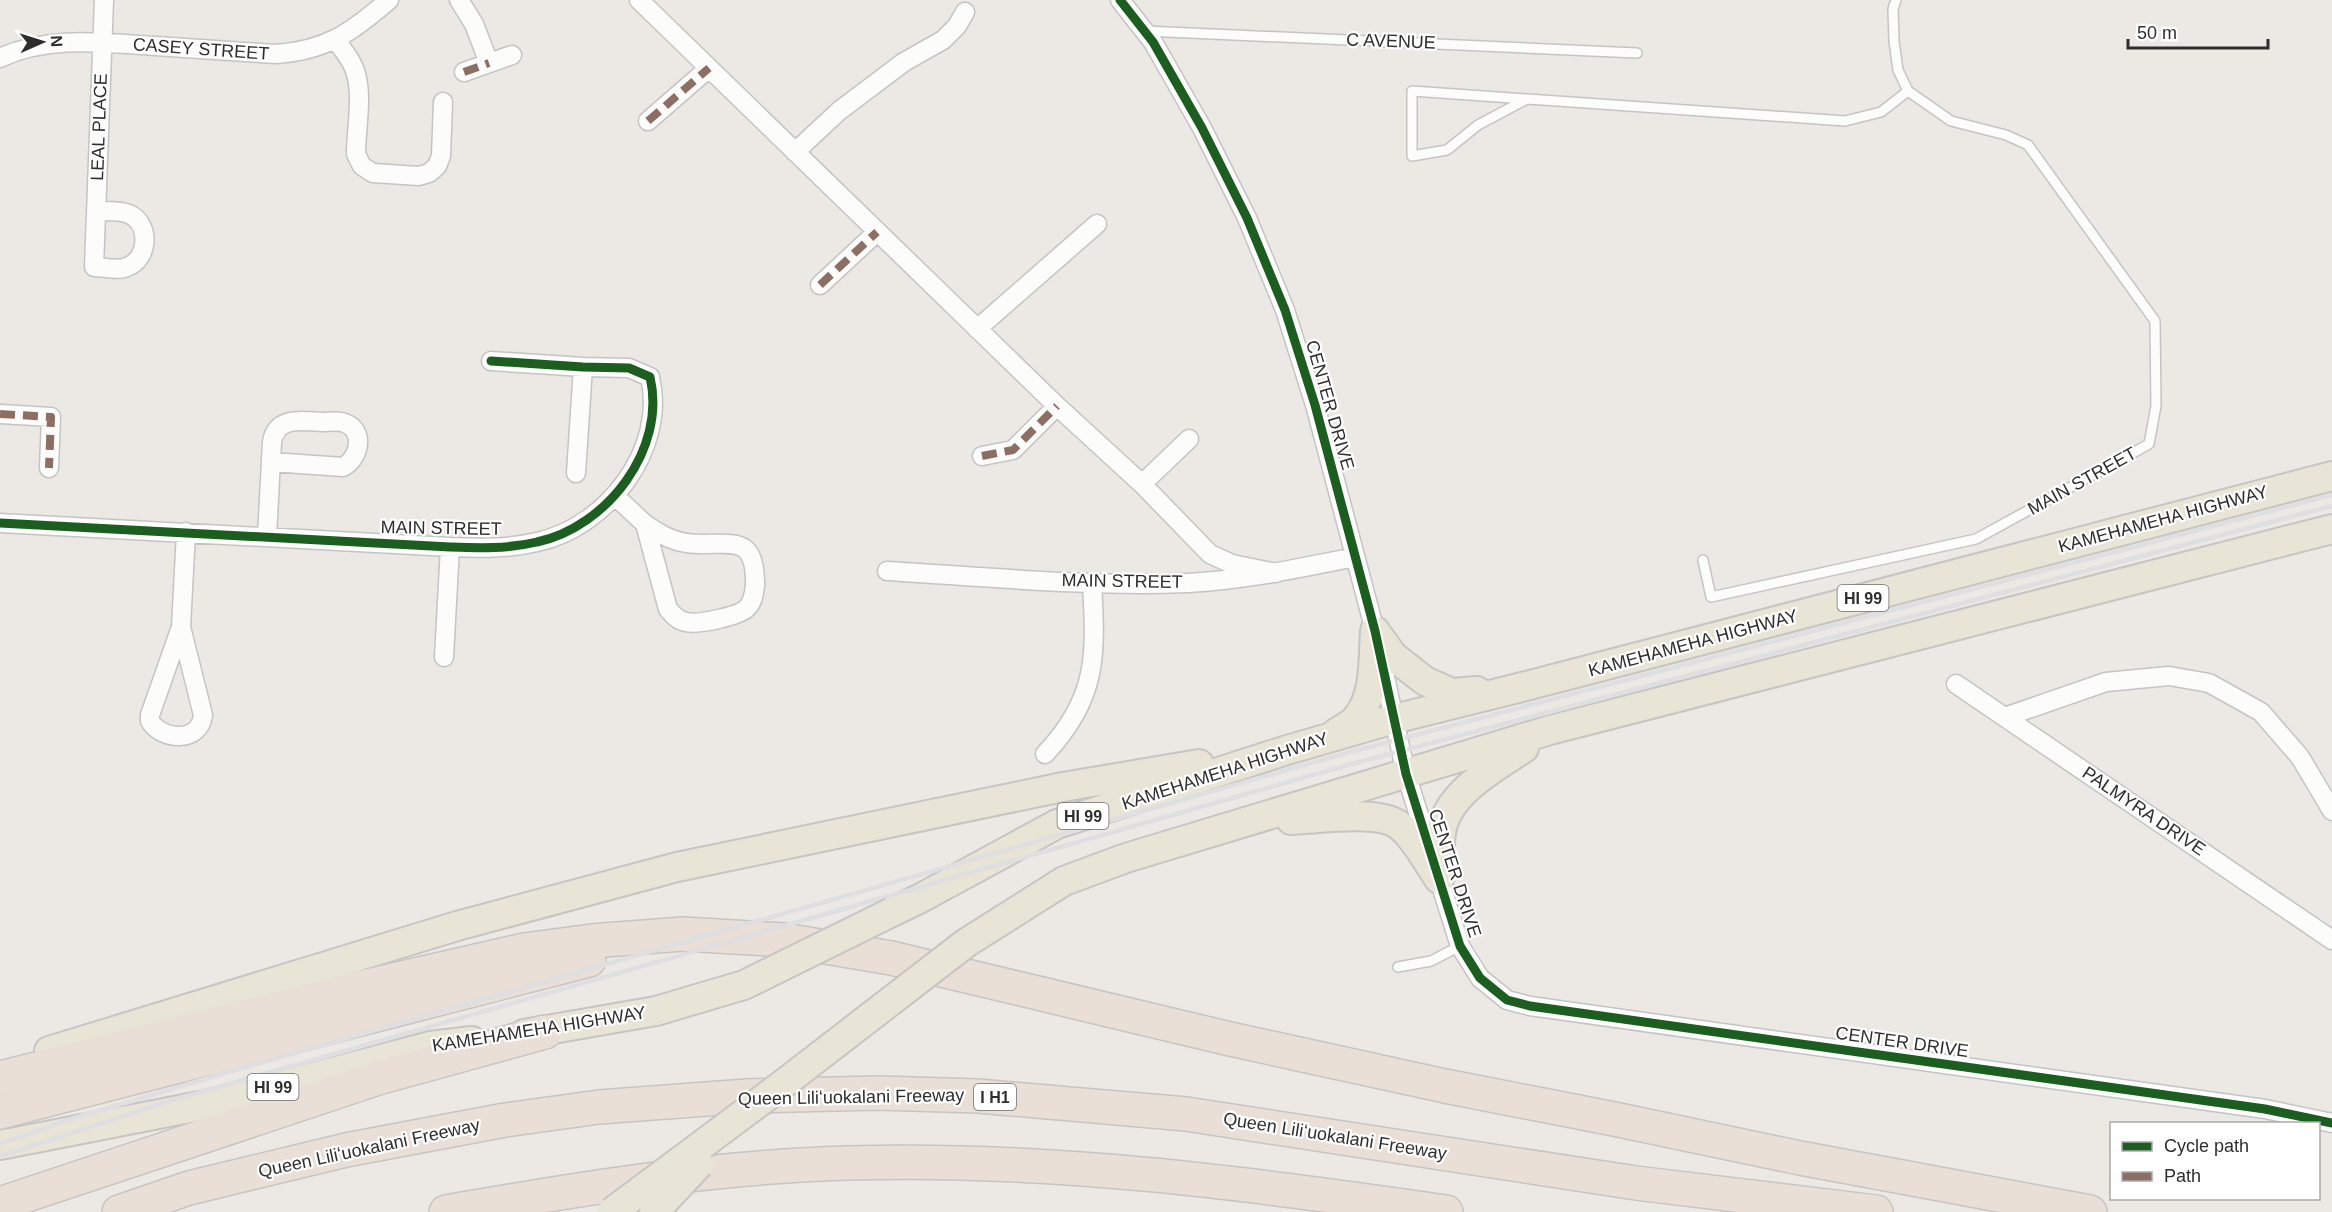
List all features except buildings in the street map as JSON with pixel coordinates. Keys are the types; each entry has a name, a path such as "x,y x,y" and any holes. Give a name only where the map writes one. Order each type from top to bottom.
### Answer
{"highway":[{"path":"0,1078 350,990 524,950 592,940 683,934 784,940 891,958 1230,1039 1445,1086 1800,1158 2090,1212"},
{"path":"0,1112 494,983 624,952 707,950 784,940"},
{"path":"0,1204 378,1078 545,1032"},
{"name":"Queen Liliʻuokalani Freeway","path":"119,1212 189,1188 346,1150 505,1120 599,1107 747,1096 878,1093 978,1096 1186,1114 1636,1183 1876,1212"},
{"path":"446,1212 557,1193 742,1170 846,1163 1059,1167 1176,1177 1446,1212"}],"main road":[{"name":"KAMEHAMEHA HIGHWAY","path":"0,1145 215,1103 430,1046 545,1032 656,1011 744,985 919,899 1057,824 1287,750 1394,719 2332,476"},
{"path":"612,1212 747,1112 966,943 1064,881 1126,858 1550,730 2332,529"},
{"path":"1375,631 1393,656 1425,681 1452,693 1530,685"},
{"path":"1330,737 1356,720 1368,699 1375,631"},
{"path":"1439,879 1441,831 1453,805 1476,779 1550,730"},
{"path":"0,1070 58,1048 457,926 677,867 1063,787 1287,750"},
{"path":"1253,821 1365,816 1397,824 1413,840 1439,879"},
{"path":"654,1212 747,1112"}],"street":[{"name":"LEAL PLACE","path":"96,211 104,0"},
{"name":"CASEY STREET","path":"0,58 31,46 54,43 102,43 275,54 310,50 336,40 356,28 389,0"},
{"path":"459,0 474,24 489,63"},
{"path":"639,0 1057,406 1142,484 1210,554 1232,564 1276,573"},
{"name":"CENTER DRIVE","path":"1120,0 1153,42 1202,128 1246,218 1285,310 1315,405 1375,631 1406,774 1460,946 1480,978 1507,1000 1530,1006 2265,1109 2332,1123"},
{"path":"795,152 848,104 904,62 943,40 957,26 965,12"},
{"path":"336,40 352,62 357,75 356,154 360,163 367,170 376,174 419,176 432,171 441,156 442,102"},
{"path":"464,72 512,55"},
{"path":"648,121 709,68"},
{"path":"977,329 1097,224"},
{"path":"820,285 877,232"},
{"name":"MAIN STREET","path":"0,523 497,548 538,542 561,534 594,514 615,496 636,464 646,444 654,397 650,377 629,368 491,361"},
{"path":"576,473 583,367"},
{"path":"982,456 1013,450 1057,406"},
{"path":"0,414 51,417 50,468"},
{"path":"267,536 271,462 273,435 279,427 288,422 344,422 353,429 358,442 356,456 342,467 271,462"},
{"path":"1142,484 1189,439"},
{"path":"615,496 645,524 665,538 686,543 734,544 744,548 752,556 755,567 754,595 750,604 739,613 697,623 684,622 673,615 668,609 645,524"},
{"path":"181,627 203,715 200,723 191,733 174,737 155,728 150,721 150,715 181,627 186,532"},
{"path":"444,657 450,547"},
{"name":"MAIN STREET","path":"887,571 1092,582 1189,583 1276,573 1355,557"},
{"path":"1045,754 1060,739 1072,721 1090,681 1095,638 1092,582"},
{"path":"2005,717 2106,682 2169,676 2209,683 2261,712 2300,757 2332,811"},
{"name":"PALMYRA DRIVE","path":"1956,684 2332,940"}],"lane":[{"path":"1527,99 1478,125 1447,150 1413,156 1412,91 1845,121 1881,112 1908,91 1898,70 1894,41 1893,9 1896,0"},
{"name":"C AVENUE","path":"1144,31 1638,54"},
{"name":"MAIN STREET","path":"1703,560 1711,597 1976,539 2149,444 2156,406 2155,321 2028,145 2006,135 1951,121 1908,91"},
{"path":"1398,967 1431,961 1460,946"}],"railway":[{"path":"0,1144 71,1119 232,1071 1343,754 2332,495"},
{"path":"0,1156 173,1100 1348,765 2332,506"}],"marked path":[{"path":"464,72 489,63"},
{"path":"648,121 709,68"},
{"path":"820,285 877,232"},
{"path":"982,456 1013,450 1057,406"},
{"path":"0,414 51,417 49,468"}],"cycle path":[{"path":"1120,0 1153,42 1202,128 1247,218 1285,310 1315,405 1375,631 1406,774 1460,946 1480,978 1507,1000 1530,1006 2265,1109 2332,1123"},
{"path":"0,523 472,548 526,544 563,534 587,520 608,502 626,481 640,457 649,431 653,404 650,377 629,368 491,361"}]}
